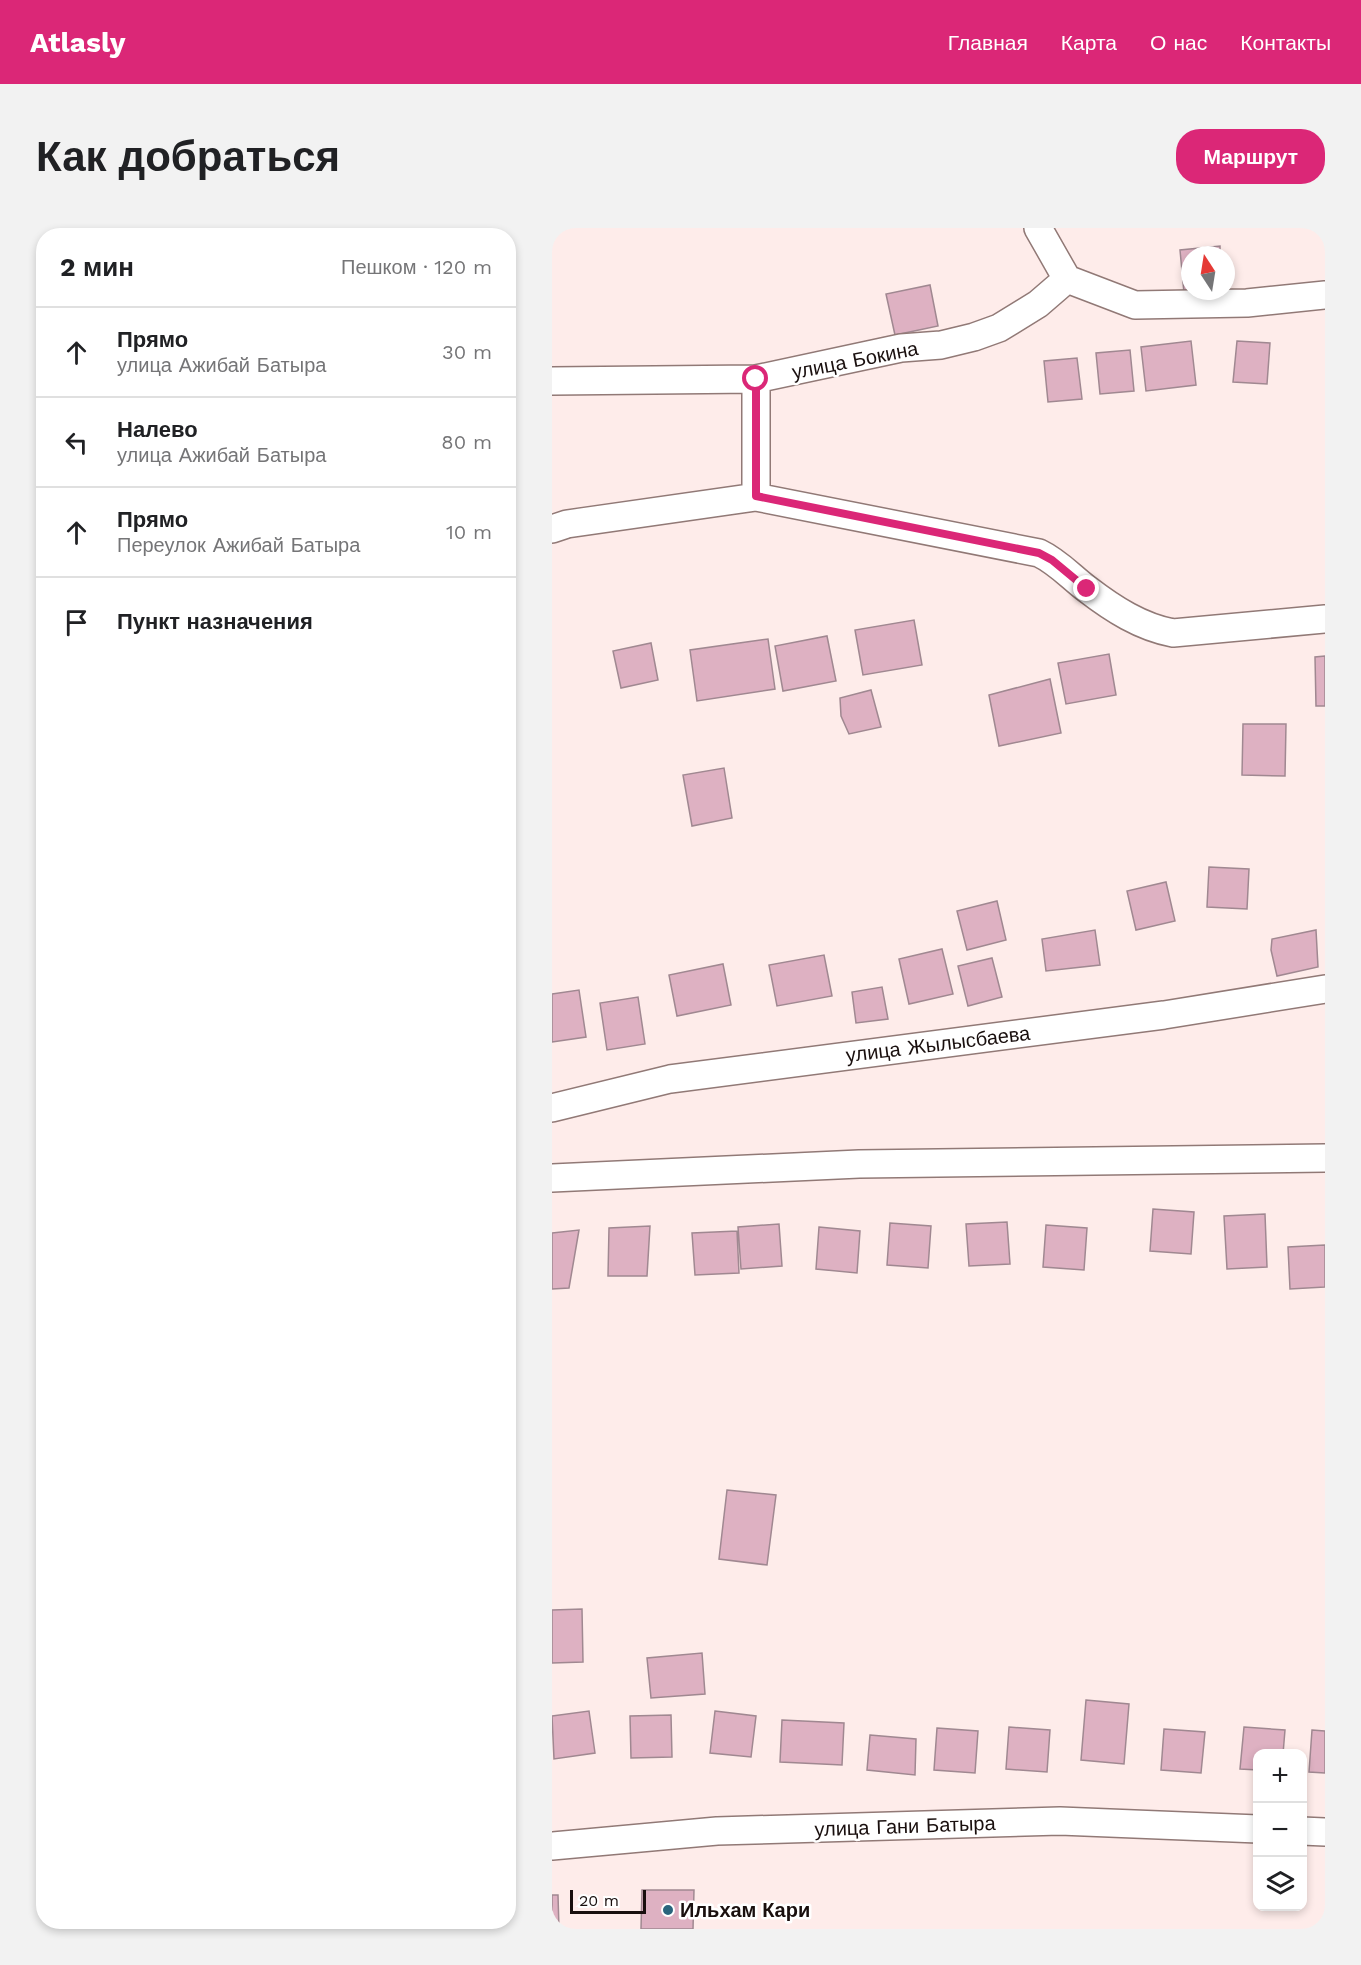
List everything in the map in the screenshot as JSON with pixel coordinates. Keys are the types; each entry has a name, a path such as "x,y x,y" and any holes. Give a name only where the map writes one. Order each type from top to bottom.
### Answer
{"street":[{"path":"1038,228 1067,279 1135,305 1246,303 1325,295"},
{"name":"улица Бокина","path":"552,381 756,379 901,348 941,345 999,328 1038,304 1067,279"},
{"path":"756,379 756,496"},
{"path":"552,529 567,524 756,496 1039,553 1052,560 1113,607 1153,629 1173,633 1325,619"},
{"name":"улица Жылысбаева","path":"552,1108 670,1079 1164,1015 1325,988"},
{"path":"552,1178 860,1164 1325,1158"},
{"name":"улица Гани Батыра","path":"552,1846 717,1831 1060,1821 1253,1829"},
{"path":"1307,1831 1325,1832"}],"building":[{"path":"930,285 938,326 895,335 886,294"},
{"path":"1191,341 1196,385 1146,391 1141,347"},
{"path":"1237,341 1270,343 1267,384 1233,382"},
{"path":"1130,350 1134,391 1100,394 1096,353"},
{"path":"1077,358 1082,399 1048,402 1044,361"},
{"path":"914,620 922,665 863,675 855,630"},
{"path":"827,636 836,681 783,691 775,646"},
{"path":"768,639 775,689 697,701 690,650"},
{"path":"651,643 658,680 621,688 613,651"},
{"path":"1109,654 1116,695 1066,704 1058,663"},
{"path":"1325,656 1325,706 1316,706 1315,657"},
{"path":"1050,679 1061,733 999,746 989,695"},
{"path":"871,690 881,727 849,734 841,716 840,698"},
{"path":"1243,724 1286,724 1285,776 1242,775"},
{"path":"724,768 732,818 692,826 683,775"},
{"path":"1209,867 1249,869 1247,909 1207,907"},
{"path":"1166,882 1175,921 1136,930 1127,891"},
{"path":"997,901 1006,940 967,950 957,911"},
{"path":"1095,930 1100,965 1046,971 1042,939"},
{"path":"1316,930 1318,967 1277,976 1271,950 1272,939"},
{"path":"942,949 953,994 909,1004 899,959"},
{"path":"824,955 832,996 777,1006 769,965"},
{"path":"992,958 1002,997 968,1006 958,966"},
{"path":"723,964 731,1005 677,1016 669,975"},
{"path":"882,987 888,1019 856,1023 852,992"},
{"path":"579,990 586,1037 552,1042 552,994"},
{"path":"638,997 645,1044 607,1050 600,1003"},
{"path":"1153,1209 1194,1212 1191,1254 1150,1251"},
{"path":"1265,1214 1267,1267 1227,1269 1224,1216"},
{"path":"1007,1222 1010,1264 969,1266 966,1224"},
{"path":"890,1223 931,1226 928,1268 887,1265"},
{"path":"779,1224 782,1266 741,1269 738,1227"},
{"path":"1046,1225 1087,1228 1084,1270 1043,1267"},
{"path":"650,1226 647,1276 608,1276 609,1228"},
{"path":"819,1227 860,1231 857,1273 816,1269"},
{"path":"579,1230 569,1288 552,1289 552,1233"},
{"path":"737,1231 739,1273 695,1275 692,1233"},
{"path":"1325,1245 1325,1287 1290,1289 1288,1247"},
{"path":"727,1490 776,1495 767,1565 719,1559"},
{"path":"582,1609 583,1662 552,1663 552,1610"},
{"path":"702,1653 705,1694 651,1698 647,1658"},
{"path":"1086,1700 1129,1704 1124,1764 1081,1760"},
{"path":"589,1711 595,1753 554,1759 552,1716"},
{"path":"715,1711 756,1716 751,1757 710,1753"},
{"path":"671,1715 672,1757 631,1758 630,1716"},
{"path":"782,1720 844,1723 842,1765 780,1762"},
{"path":"1009,1727 1050,1730 1047,1772 1006,1769"},
{"path":"1244,1727 1285,1730 1283,1749 1253,1749 1253,1770 1240,1769"},
{"path":"937,1728 978,1731 975,1773 934,1770"},
{"path":"1164,1729 1205,1732 1201,1773 1161,1770"},
{"path":"1312,1730 1325,1731 1325,1773 1309,1772"},
{"path":"870,1735 916,1739 915,1775 867,1770"},
{"name":"Ильхам Кари","path":"642,1890 694,1890 693,1929 641,1929"},
{"path":"552,1895 558,1895 559,1929 552,1929"}],"place":[{"name":"Ильхам Кари","path":"668,1910"}],"route":[{"path":"756,379 756,496 1039,553 1052,560 1087,589"}]}
